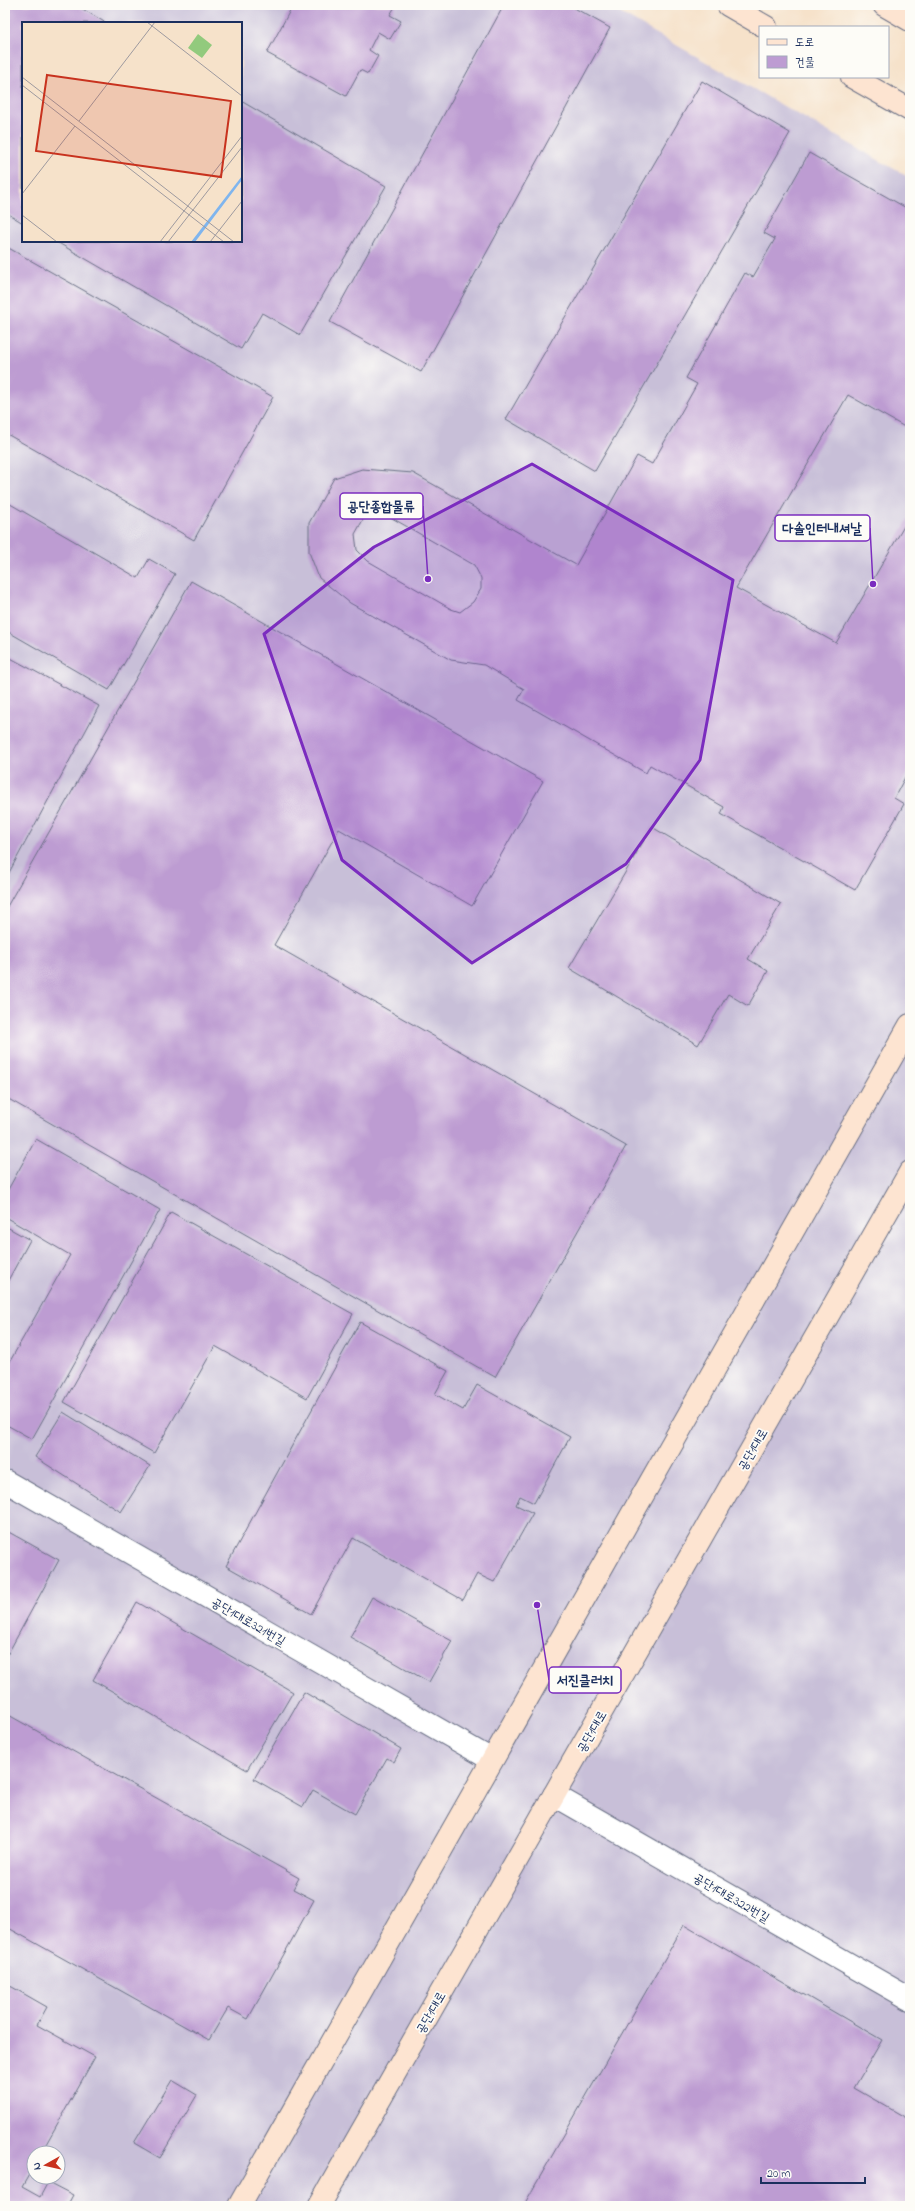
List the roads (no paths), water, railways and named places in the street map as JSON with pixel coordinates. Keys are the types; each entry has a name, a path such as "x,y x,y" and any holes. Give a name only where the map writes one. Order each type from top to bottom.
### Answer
{"main road":[{"path":"728,5 764,26"},
{"path":"884,5 910,20"},
{"path":"854,78 910,110"},
{"path":"239,2206 910,1025"},
{"name":"공단1대로","path":"319,2206 910,1172"}],"street":[{"name":"공단1대로321번길","path":"5,1482 492,1760"},
{"name":"공단1대로322번길","path":"554,1795 910,1998"}],"place":[{"name":"공단종합물류","path":"428,579"},
{"name":"다솔인터내셔날","path":"873,584"},
{"name":"서진클러치","path":"537,1605"}]}
